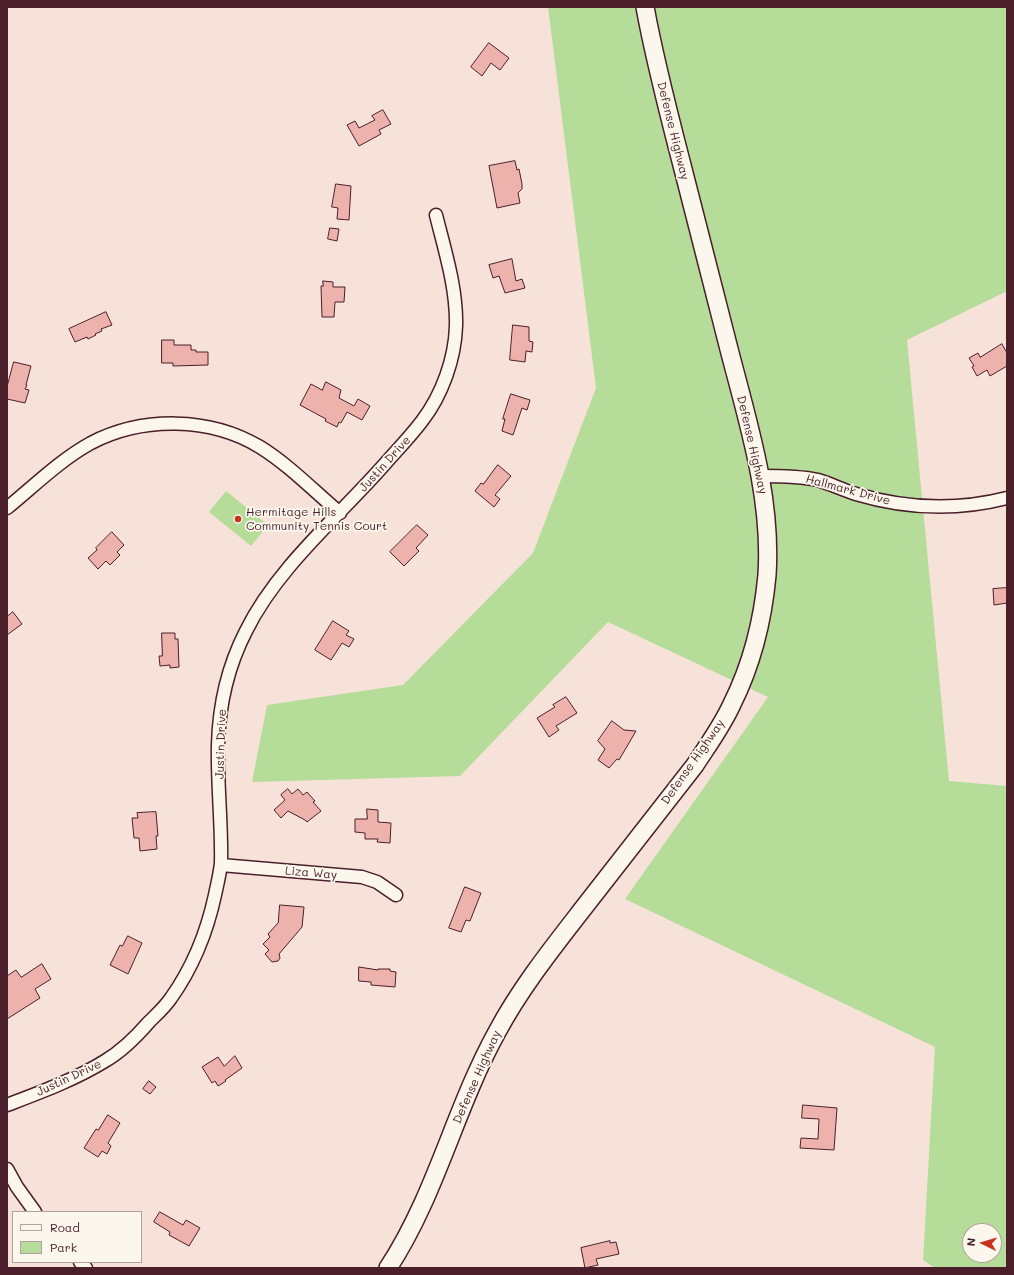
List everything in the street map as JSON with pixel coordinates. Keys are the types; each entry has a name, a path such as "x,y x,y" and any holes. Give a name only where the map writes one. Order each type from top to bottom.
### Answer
{"main road":[{"name":"Defense Highway","path":"388,1268 412,1228 429,1191 473,1079 497,1030 549,953 695,765 715,735 732,705 743,680 753,652 760,622 767,576 768,534 764,494 660,79 645,7"}],"street":[{"name":"Justin Drive","path":"7,1105 60,1085 106,1061 122,1049 137,1036 165,1005 188,970 201,944 211,914 221,866 218,746 220,716 225,687 245,632 271,588 423,420 437,397 447,373 456,327 455,306 449,269 436,215"},
{"path":"7,508 58,466 91,444 107,436 141,426 179,424 219,430 249,441 278,460 340,513"},
{"name":"Hallmark Drive","path":"760,476 796,477 818,480 856,494 896,503 925,507 954,507 984,504 1007,498"},
{"name":"Liza Way","path":"221,866 362,877 377,882 396,895"},
{"path":"7,1169 17,1187 34,1211"}],"green space":[{"path":"548,7 1007,7 1007,291 907,340 949,781 1007,786 1007,1268 935,1268 923,1260 935,1047 625,899 768,697 608,622 460,776 252,782 267,705 403,685 533,553 596,388"},
{"name":"Hermitage Hills Community Tennis Court","path":"226,491 268,525 251,546 209,512"}],"building":[{"path":"489,43 509,58 500,70 491,63 482,76 471,67"},
{"path":"383,110 391,124 379,130 381,134 359,146 347,125 355,121 359,128 375,120 372,116"},
{"path":"515,161 517,170 519,169 522,184 522,189 518,193 520,203 497,208 489,166"},
{"path":"336,184 351,186 349,220 337,219 338,208 332,207"},
{"path":"330,228 339,229 337,241 328,239"},
{"path":"512,259 516,281 522,279 525,288 505,293 499,276 493,278 489,265"},
{"path":"323,281 333,282 333,287 345,287 344,302 335,302 334,317 322,317 321,286 323,286"},
{"path":"106,312 112,325 101,329 102,331 88,339 87,337 75,342 69,329"},
{"path":"513,325 529,327 529,341 533,342 532,352 526,351 525,362 510,360"},
{"path":"162,340 174,340 174,345 191,345 191,350 196,350 196,352 208,352 208,365 173,366 173,363 162,363"},
{"path":"1002,344 1007,353 1007,366 990,376 987,370 977,376 972,367 974,366 969,358 978,353 980,357"},
{"path":"14,362 31,366 25,389 29,390 25,403 7,399 7,387"},
{"path":"326,382 341,390 339,398 354,406 358,399 370,406 362,420 347,412 337,427 325,421 326,419 300,405 311,384 322,390"},
{"path":"511,394 530,400 527,410 522,408 513,435 502,431 505,419 503,419"},
{"path":"498,465 511,476 495,495 500,499 494,507 475,491 481,483 483,484"},
{"path":"417,525 428,535 416,548 419,551 404,566 390,552"},
{"path":"112,532 124,545 117,552 120,555 110,565 106,561 98,569 88,558"},
{"path":"1007,588 1007,603 994,605 993,589"},
{"path":"13,612 22,624 7,635 7,617"},
{"path":"333,621 349,631 346,635 354,639 349,647 342,643 331,660 315,650"},
{"path":"162,633 175,633 175,639 178,639 179,667 170,668 170,665 160,666 159,656 162,656"},
{"path":"566,697 577,713 556,726 559,730 549,737 537,718 555,707 553,705"},
{"path":"612,721 624,730 636,731 619,760 617,759 609,768 598,760 605,749 598,741"},
{"path":"288,789 292,794 298,789 303,795 307,792 321,811 307,822 288,811 281,818 274,810 285,800 281,795"},
{"path":"367,809 378,810 378,822 391,823 390,843 377,842 378,839 365,839 365,833 355,832 355,819 367,819"},
{"path":"156,812 158,836 156,836 157,849 140,851 139,838 134,838 132,818 138,818 137,813"},
{"path":"465,887 481,893 470,921 466,920 461,932 449,928"},
{"path":"280,905 304,907 302,927 279,954 280,958 278,961 272,962 265,954 269,950 263,944 270,937 268,934 278,923"},
{"path":"128,936 142,943 128,974 110,965 120,945 122,946"},
{"path":"42,964 51,979 35,989 40,998 7,1019 7,976 16,970 21,977"},
{"path":"359,967 378,970 390,969 390,971 396,972 395,987 371,985 371,982 359,981"},
{"path":"235,1056 242,1068 218,1086 215,1081 212,1083 202,1067 218,1057 224,1066"},
{"path":"149,1081 156,1087 150,1094 143,1089"},
{"path":"803,1105 837,1108 834,1150 800,1148 801,1138 818,1139 819,1119 802,1118"},
{"path":"108,1115 120,1123 108,1143 111,1146 107,1154 102,1151 98,1157 84,1148 96,1129 98,1130"},
{"path":"160,1212 183,1225 186,1220 200,1228 189,1246 169,1235 170,1232 154,1222"},
{"path":"610,1241 610,1243 616,1242 619,1254 596,1259 598,1265 585,1268 581,1248"}],"place":[{"name":"Hermitage Hills Community Tennis Court","path":"238,519"}]}
